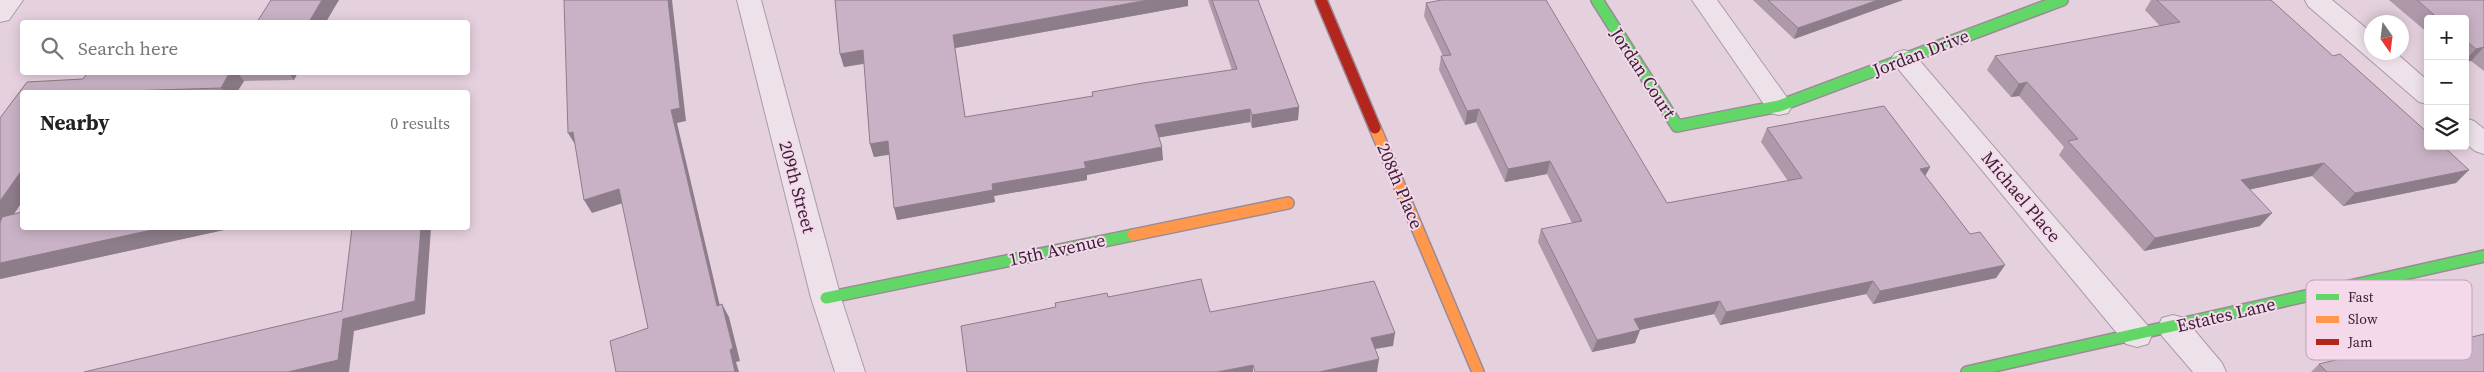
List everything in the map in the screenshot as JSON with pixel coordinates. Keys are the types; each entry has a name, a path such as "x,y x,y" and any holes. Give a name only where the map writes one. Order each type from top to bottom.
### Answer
{"street":[{"path":"0,14 11,0"},
{"name":"209th Street","path":"749,0 826,298 850,372"},
{"name":"208th Place","path":"1321,0 1478,372"},
{"name":"Jordan Court","path":"1597,0 1677,126 1779,106"},
{"path":"1704,0 1779,106"},
{"name":"Jordan Drive","path":"1779,106 2062,0"},
{"path":"2317,0 2364,40"},
{"name":"Michael Place","path":"1904,59 2137,335"},
{"path":"2387,60 2424,92"},
{"path":"2469,131 2484,144"},
{"name":"15th Avenue","path":"826,298 1288,203"},
{"name":"Estates Lane","path":"2379,280 2484,256"},
{"name":"Estates Lane","path":"1967,372 2306,297"},
{"path":"2173,327 2211,372"}],"building":[{"path":"271,0 322,0 310,20 258,20"},
{"path":"564,0 668,0 680,108 671,110 717,306 722,304 733,348 730,350 735,372 616,372 610,341 648,328 619,189 584,200 573,132 568,133"},
{"path":"835,0 1148,0 953,35 965,117 1093,96 1092,92 1143,83 1237,69 1212,0 1258,0 1299,107 1252,115 1250,109 1155,125 1162,147 1084,162 1086,168 992,184 993,190 894,208 888,141 870,144 863,50 840,54"},
{"path":"1442,0 1546,0 1667,203 1802,178 1767,128 1884,106 1930,167 1920,169 1970,234 1980,232 2005,265 1880,291 1873,281 1726,312 1720,301 1634,319 1640,330 1597,340 1541,229 1582,221 1550,161 1508,169 1479,109 1467,111 1441,56 1451,55 1426,3"},
{"path":"1768,0 1878,0 1798,28"},
{"path":"2157,0 2271,0 2333,56 2340,54 2424,129 2424,150 2447,150 2469,170 2355,193 2324,163 2241,180 2272,213 2155,238 2068,141 2078,139 2027,82 2019,84 1995,56 2180,22"},
{"path":"2417,0 2484,0 2484,47 2476,49 2469,43 2469,15 2434,15"},
{"path":"86,75 228,75 221,88 21,90 27,82 83,79"},
{"path":"20,91 20,173 0,201 0,118"},
{"path":"20,212 20,230 152,230 0,263 0,223 2,217"},
{"path":"352,230 421,230 415,301 343,319 338,360 288,372 84,372 342,311"},
{"path":"1201,279 1210,312 1374,281 1395,333 1371,338 1379,359 1319,372 1255,372 1253,365 1217,372 967,372 961,326 1056,307 1055,303 1107,293 1108,297"},
{"path":"2484,334 2484,372 2327,372 2319,364 2336,360 2472,360 2472,337"}],"traffic: fast":[{"path":"1597,0 1677,126 1779,106 2062,0"},
{"path":"826,298 1133,235"},
{"path":"2377,280 2484,256"},
{"path":"1967,372 2306,296"}],"traffic: slow":[{"path":"1375,128 1478,372"},
{"path":"1133,235 1288,203"}],"traffic: jam":[{"path":"1321,0 1375,128"}]}
